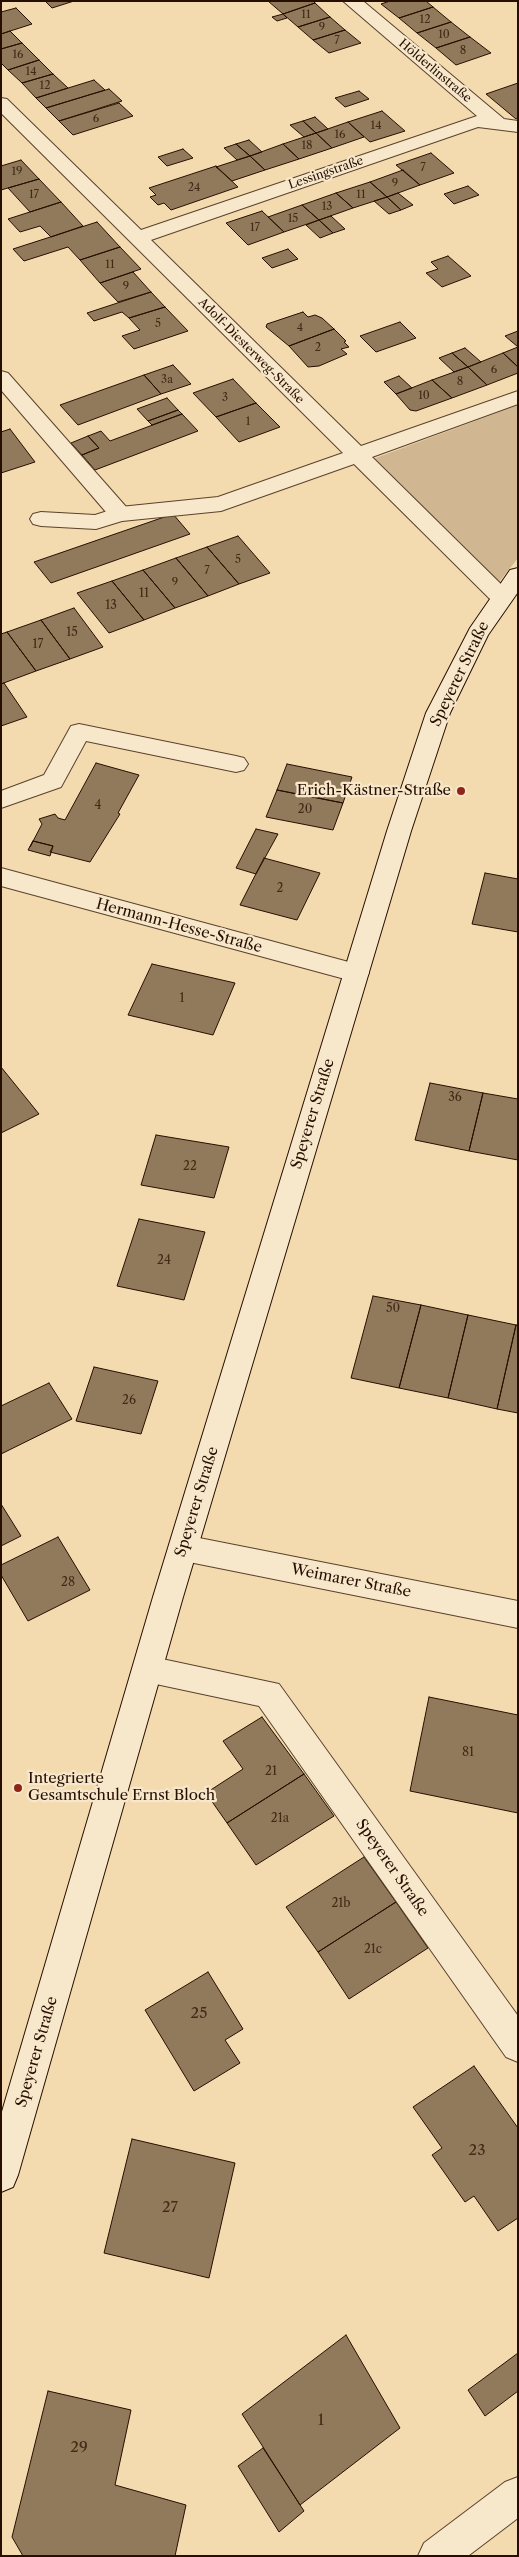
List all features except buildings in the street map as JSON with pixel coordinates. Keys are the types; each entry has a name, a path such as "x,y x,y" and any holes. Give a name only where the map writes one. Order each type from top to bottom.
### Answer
{"street":[{"name":"Hölderlinstraße","path":"352,1 518,140"},
{"name":"Adolf-Diesterweg-Straße","path":"1,103 501,597"},
{"name":"Lessingstraße","path":"137,238 477,121 518,127"},
{"path":"1,377 120,514"},
{"path":"41,519 96,522 120,514 221,504 518,397"},
{"name":"Speyerer Straße","path":"1,2175 184,1548 356,974 438,712 478,633 501,597 518,575"},
{"path":"1,800 54,781 79,732 236,764"},
{"name":"Hermann-Hesse-Straße","path":"1,877 356,974"},
{"name":"Weimarer Straße","path":"184,1548 518,1615"},
{"name":"Speyerer Straße","path":"148,1670 268,1694 518,2045"},
{"path":"437,2556 518,2495"}],"shaded area":[{"path":"518,405 518,558 499,582 373,459"}],"place":[{"name":"Erich-Kästner-Straße","path":"461,791"},
{"name":"Integrierte Gesamtschule Ernst Bloch","path":"18,1788"}]}
